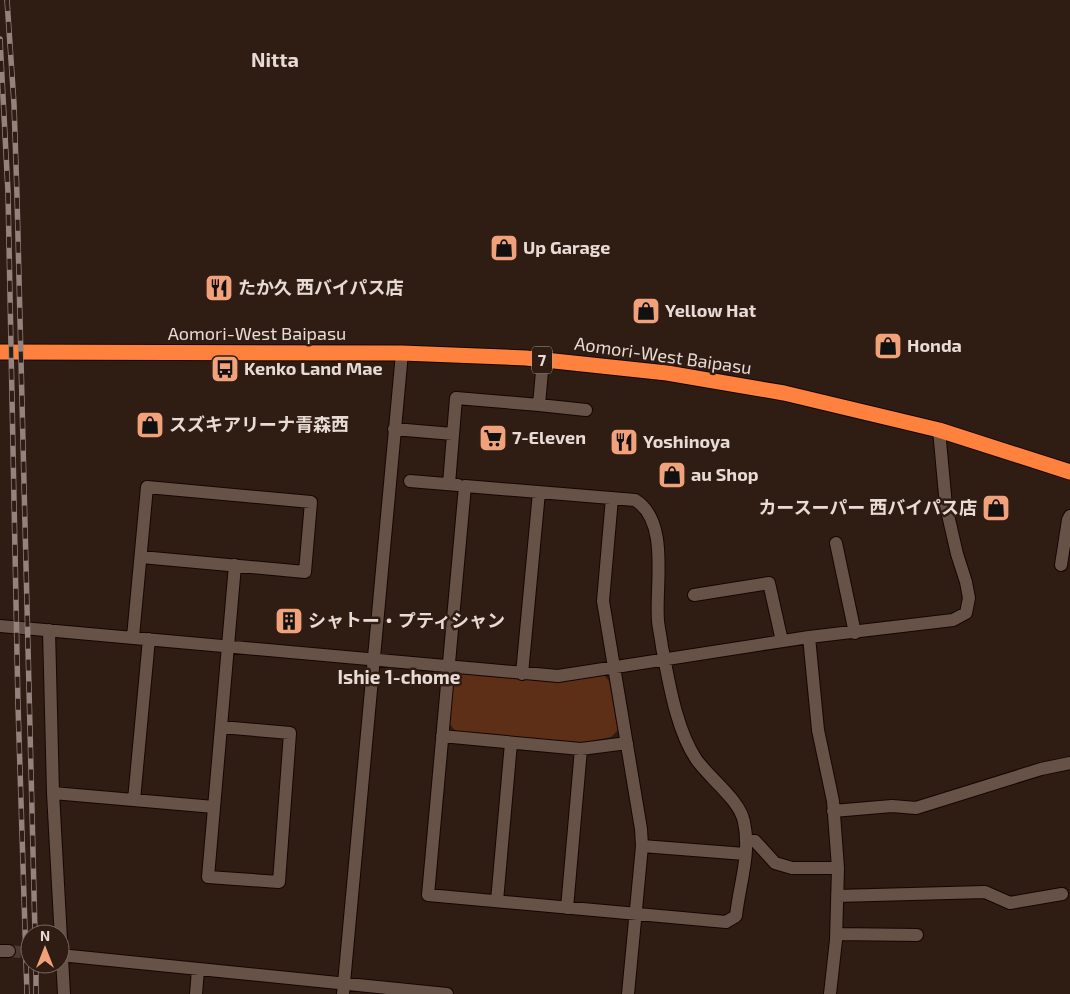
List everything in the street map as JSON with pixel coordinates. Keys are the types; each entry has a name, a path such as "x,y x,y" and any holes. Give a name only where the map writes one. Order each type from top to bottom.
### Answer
{"highway":[{"name":"Aomori-West Baipasu","path":"0,352 402,353 542,360 667,373 784,392 939,430 1070,472"}],"street":[{"path":"343,989 402,353"},
{"path":"539,405 542,360"},
{"path":"449,484 456,398 586,410"},
{"path":"394,429 453,434"},
{"path":"0,626 558,676 782,641 953,620 966,613 969,598 946,506 939,430"},
{"path":"410,481 635,500 644,505 658,541 658,622 670,694 687,742 696,760 725,791 744,821 746,840 744,874 738,892 736,916 726,922 428,895 465,486"},
{"path":"133,637 147,487 311,502 305,572 141,557"},
{"path":"522,674 539,492"},
{"path":"612,498 603,601 641,829 642,846 628,994"},
{"path":"1061,565 1070,516"},
{"path":"836,543 854,632"},
{"path":"221,727 290,733 279,882 208,877 214,806 235,566"},
{"path":"694,595 769,583 782,641"},
{"path":"49,630 53,793 59,924"},
{"path":"809,638 818,730 833,811 838,868 833,993"},
{"path":"134,800 149,639"},
{"path":"442,736 581,749 627,743"},
{"path":"497,901 512,743"},
{"path":"567,908 581,749"},
{"path":"833,811 892,806 916,808 1070,763"},
{"path":"53,793 214,806"},
{"path":"746,840 755,841 775,863 792,868 838,868"},
{"path":"642,846 744,854"},
{"path":"837,896 985,892 1010,903 1062,894"},
{"path":"836,934 917,935"},
{"path":"70,957 198,970 343,989 447,994"},
{"path":"196,994 198,970"},
{"path":"62,974 64,994"}],"shaded area":[{"path":"462,674 555,682 604,675 609,681 618,730 611,737 582,743 456,732 450,724 452,681"}],"tunnel":[{"path":"9,951 20,952"}],"railway":[{"path":"7,0 14,104 17,196 35,924"},
{"path":"0,39 8,192 18,705 27,994"},
{"path":"36,974 36,994"}],"place":[{"name":"Up Garage","path":"504,248"},
{"name":"たか久 西バイパス店","path":"219,288"},
{"name":"Yellow Hat","path":"646,311"},
{"name":"Honda","path":"888,346"},
{"name":"Kenko Land Mae","path":"225,369"},
{"name":"スズキアリーナ青森西","path":"150,425"},
{"name":"7-Eleven","path":"493,438"},
{"name":"Yoshinoya","path":"624,442"},
{"name":"au Shop","path":"672,475"},
{"name":"カースーパー 西バイパス店","path":"996,508"},
{"name":"シャトー・プティシャン","path":"289,621"}],"district":[{"name":"Nitta","path":"275,60"},
{"name":"Ishie 1-chome","path":"399,677"}]}
